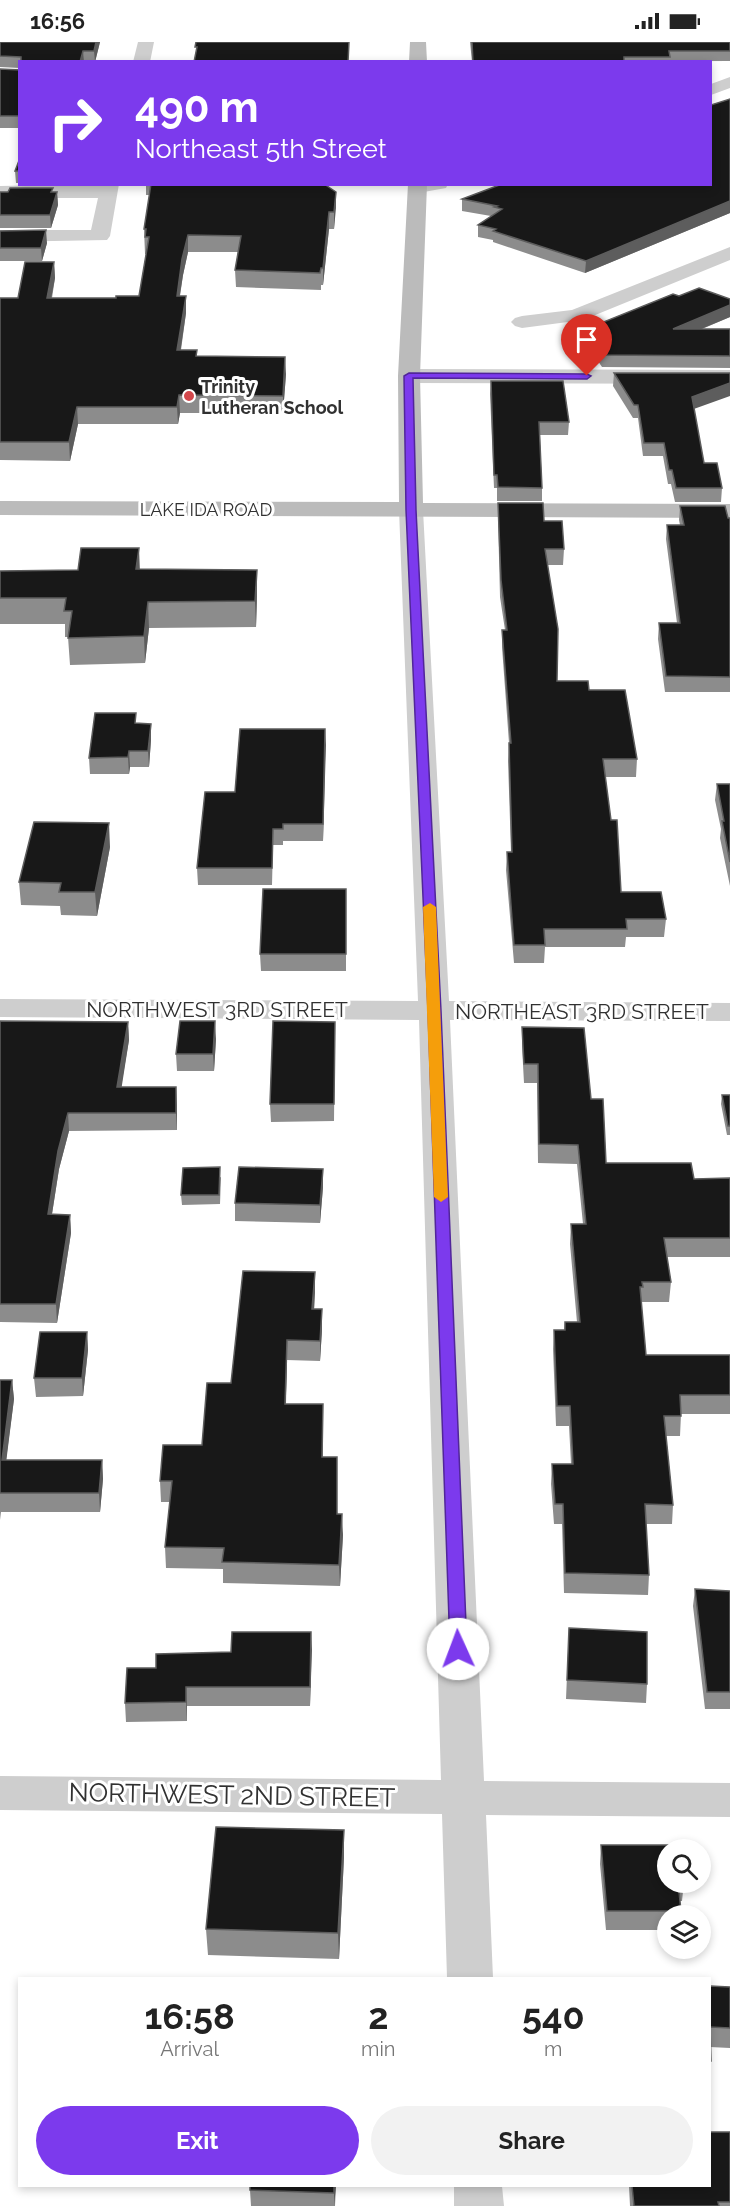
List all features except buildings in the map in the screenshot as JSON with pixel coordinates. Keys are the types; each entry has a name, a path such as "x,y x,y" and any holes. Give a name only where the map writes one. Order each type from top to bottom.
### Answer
{"street":[{"path":"142,60 146,42"},
{"path":"418,42 418,60"},
{"path":"712,81 730,82"},
{"path":"712,90 730,82"},
{"path":"425,186 409,376 411,510 435,1011 470,1977"},
{"path":"0,192 109,188 100,236 0,236"},
{"path":"522,322 576,316 730,253"},
{"path":"409,376 730,377"},
{"name":"LAKE IDA ROAD","path":"0,507 730,511"},
{"name":"NORTHWEST 3RD STREET","path":"0,1008 435,1011"},
{"name":"NORTHEAST 3RD STREET","path":"435,1011 730,1012"},
{"name":"NORTHWEST 2ND STREET","path":"0,1792 730,1800"},
{"path":"478,2187 479,2206"}],"slow traffic":[{"path":"430,907 441,1197"}],"place":[{"name":"Trinity Lutheran School","path":"189,396"}],"route":[{"path":"458,1649 435,1011 411,510 409,376 587,376"}]}
